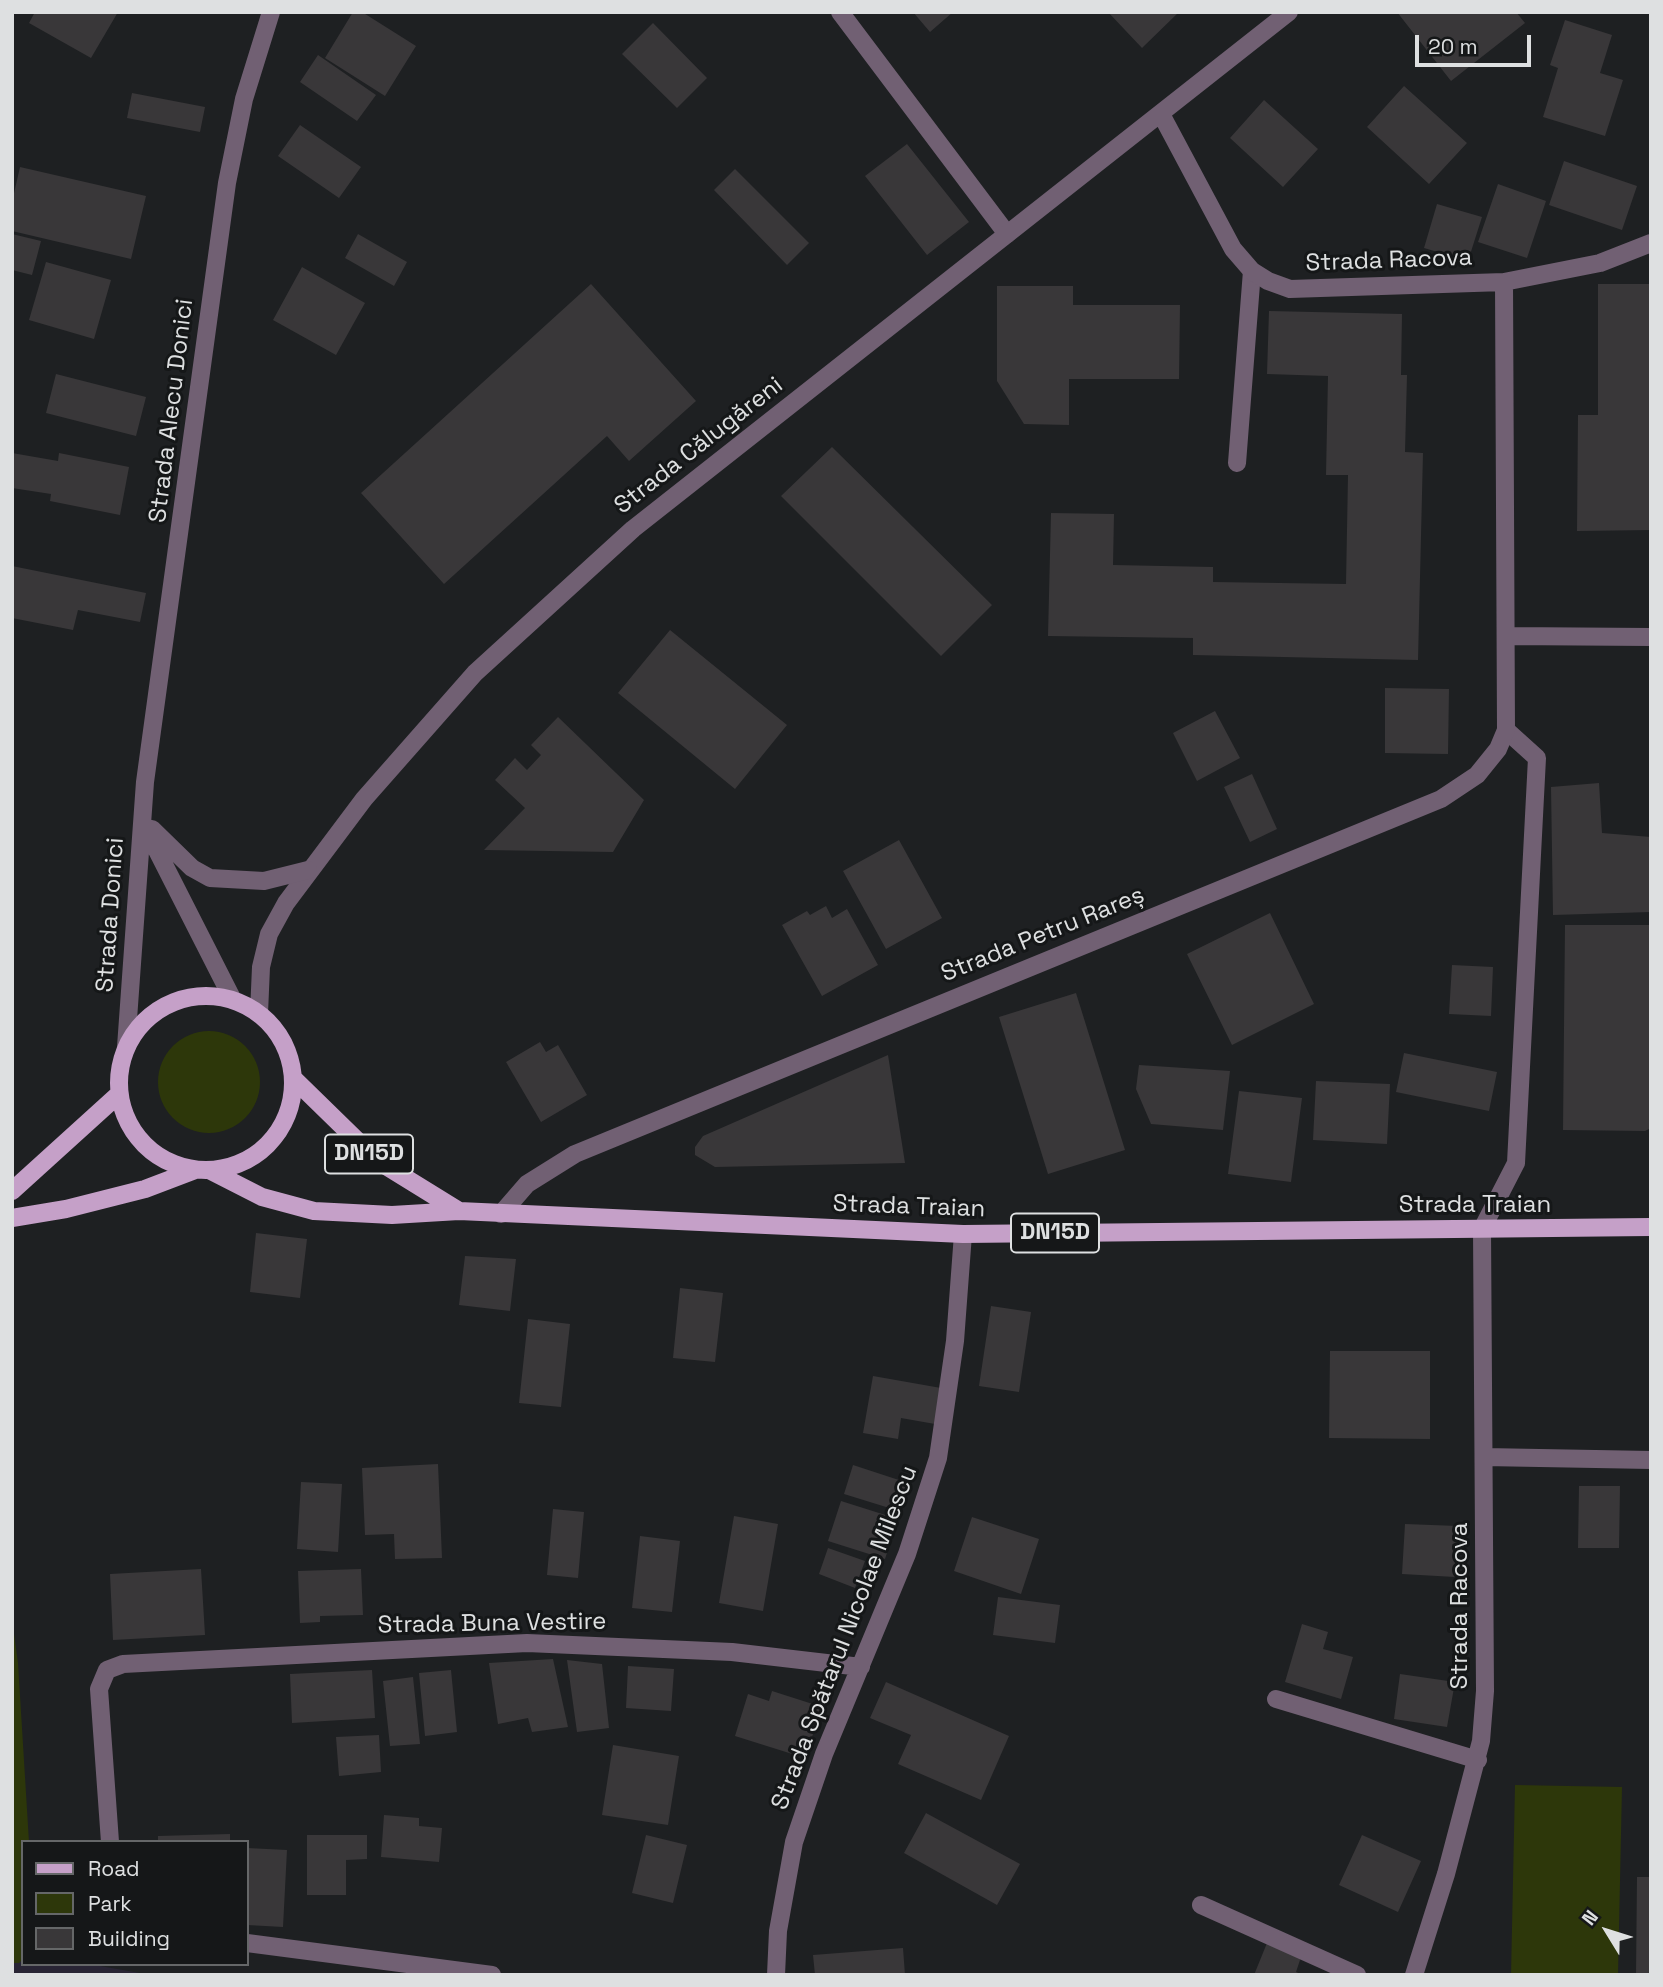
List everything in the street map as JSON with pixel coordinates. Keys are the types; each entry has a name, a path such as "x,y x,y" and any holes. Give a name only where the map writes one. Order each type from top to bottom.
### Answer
{"main road":[{"path":"12,1218 65,1209 203,1171 233,1167 271,1142 285,1123 292,1101 294,1079 283,1041 259,1013 233,1000 206,996 182,999 164,1006 148,1017 126,1047 118,1076 119,1094 125,1116 136,1136 152,1153 172,1164 203,1171"},
{"name":"Strada Traian","path":"294,1079 378,1161 459,1211"},
{"path":"12,1191 119,1094"},
{"name":"Strada Traian","path":"203,1171 262,1197 314,1211 392,1215 459,1211 963,1234 1651,1227"}],"street":[{"name":"Strada Alecu Donici","path":"142,820 227,183 244,99 271,12"},
{"path":"840,12 1007,234"},
{"name":"Strada Călugăreni","path":"259,1013 261,967 270,934 308,870 424,727 540,611 633,529 1289,12"},
{"name":"Strada Racova","path":"1161,114 1233,248 1252,271 1268,281 1290,289 1504,282 1600,263 1651,243"},
{"path":"1237,463 1252,271"},
{"name":"Strada Racova","path":"1504,282 1506,636"},
{"path":"1506,636 1651,637"},
{"name":"Strada Petru Rareș","path":"501,1214 527,1184 575,1154 1441,799 1477,775 1498,749 1506,730 1506,636"},
{"path":"1482,1228 1516,1163 1537,758 1506,730"},
{"path":"142,820 192,867 210,878 264,881 308,870"},
{"name":"Strada Donici","path":"142,820 233,1000"},
{"name":"Strada Donici","path":"126,1047 135,953 142,820"},
{"name":"Strada Racova","path":"1414,1975 1478,1760 1485,1691 1482,1228"},
{"name":"Strada Spătarul Nicolae Milescu","path":"776,1975 778,1931 794,1842 824,1754 907,1554 939,1458 955,1341 963,1234"},
{"path":"1484,1457 1651,1460"},
{"name":"Strada Buna Vestire","path":"110,1840 99,1689 107,1670 123,1664 527,1643 732,1652 860,1667"},
{"path":"1276,1699 1478,1760"},
{"path":"1202,1905 1357,1975"},
{"path":"248,1943 492,1975"}],"shaded area":[{"path":"12,1951 21,1953 21,1966 100,1966 151,1975 12,1975"}],"green space":[{"path":"209,1031 228,1035 245,1046 256,1063 260,1082 256,1101 245,1118 228,1129 209,1133 190,1129 173,1118 162,1101 158,1082 162,1063 173,1046 190,1035"},
{"path":"12,1619 18,1663 29,1840 21,1840 21,1961 12,1963"},
{"path":"1515,1785 1622,1787 1618,1975 1511,1975"}],"building":[{"path":"35,12 118,12 91,58 29,23"},
{"path":"353,12 362,12 416,46 385,96 325,58"},
{"path":"913,12 953,12 930,32"},
{"path":"1108,12 1179,12 1142,48"},
{"path":"1397,12 1516,12 1525,23 1451,81"},
{"path":"1565,20 1612,35 1600,73 1623,80 1605,136 1543,117 1558,68 1550,65"},
{"path":"653,23 707,78 677,108 622,54"},
{"path":"318,55 376,95 357,121 300,82"},
{"path":"1404,86 1467,143 1429,184 1367,127"},
{"path":"132,93 205,107 200,132 127,118"},
{"path":"1264,100 1318,149 1283,187 1230,138"},
{"path":"300,125 361,167 339,198 278,156"},
{"path":"907,144 969,222 927,255 865,176"},
{"path":"1564,161 1637,186 1622,230 1549,205"},
{"path":"20,167 146,196 131,259 12,231 12,202"},
{"path":"735,169 809,243 787,265 714,190"},
{"path":"1498,184 1546,201 1527,258 1478,242"},
{"path":"1437,204 1482,217 1468,261 1424,248"},
{"path":"12,234 41,241 32,275 12,270"},
{"path":"358,234 407,262 394,286 345,258"},
{"path":"46,262 111,280 94,339 29,320"},
{"path":"302,267 365,303 336,355 273,320"},
{"path":"591,284 696,401 629,461 607,436 444,584 361,493"},
{"path":"1598,284 1651,284 1651,530 1577,531 1578,415 1598,415"},
{"path":"997,286 1073,286 1073,305 1180,305 1179,379 1069,379 1069,425 1024,424 997,381"},
{"path":"1269,311 1402,314 1401,375 1407,375 1405,452 1423,453 1418,660 1193,655 1193,638 1048,636 1051,513 1114,514 1113,565 1213,567 1213,582 1346,584 1348,475 1326,475 1328,376 1267,374"},
{"path":"56,374 146,397 136,436 46,413"},
{"path":"832,447 992,605 941,656 781,496"},
{"path":"12,453 58,461 59,453 129,467 120,515 50,501 51,494 12,488"},
{"path":"12,566 146,593 140,622 78,610 73,630 12,618"},
{"path":"670,630 787,725 735,789 618,693"},
{"path":"1385,688 1449,689 1448,754 1385,753"},
{"path":"1215,711 1240,758 1197,781 1173,733"},
{"path":"558,717 644,800 613,852 484,850 525,808 495,780 515,758 527,770 541,755 531,745"},
{"path":"1252,774 1277,829 1250,842 1224,787"},
{"path":"1599,783 1602,833 1651,837 1651,912 1553,915 1551,787"},
{"path":"899,840 942,918 886,949 843,871"},
{"path":"826,906 832,918 847,909 878,965 822,996 782,925 807,911 810,915"},
{"path":"1270,913 1314,1004 1232,1045 1187,954"},
{"path":"1565,925 1651,925 1651,1128 1645,1131 1563,1130"},
{"path":"1452,965 1493,967 1491,1016 1449,1014"},
{"path":"1076,993 1125,1150 1048,1174 999,1017"},
{"path":"540,1042 546,1052 558,1045 587,1095 541,1122 506,1062"},
{"path":"1404,1053 1497,1072 1489,1111 1396,1092"},
{"path":"888,1055 905,1163 715,1167 695,1155 695,1147 703,1136"},
{"path":"1139,1065 1230,1071 1223,1130 1151,1124 1136,1089"},
{"path":"1316,1081 1390,1084 1387,1144 1313,1140"},
{"path":"1239,1091 1302,1098 1291,1182 1228,1174"},
{"path":"256,1233 307,1239 300,1298 250,1292"},
{"path":"465,1256 516,1259 510,1311 459,1305"},
{"path":"680,1288 723,1293 715,1362 673,1358"},
{"path":"991,1306 1031,1312 1019,1392 979,1386"},
{"path":"528,1319 570,1324 561,1407 519,1403"},
{"path":"1330,1351 1430,1351 1430,1439 1329,1438"},
{"path":"873,1376 941,1388 935,1424 901,1418 898,1439 863,1433"},
{"path":"438,1464 442,1558 395,1559 394,1534 365,1535 362,1468"},
{"path":"853,1465 908,1483 899,1511 844,1494"},
{"path":"301,1482 342,1484 338,1552 297,1549"},
{"path":"1579,1486 1620,1486 1619,1548 1578,1548"},
{"path":"841,1501 898,1519 885,1559 828,1541"},
{"path":"553,1509 584,1512 578,1578 547,1575"},
{"path":"734,1516 778,1524 763,1611 719,1603"},
{"path":"972,1517 1039,1539 1021,1594 954,1571"},
{"path":"1405,1524 1458,1526 1455,1577 1402,1574"},
{"path":"640,1536 680,1541 672,1612 632,1608"},
{"path":"828,1548 865,1561 855,1588 819,1574"},
{"path":"201,1569 205,1635 113,1640 110,1574"},
{"path":"361,1569 363,1615 320,1616 320,1622 300,1623 298,1571"},
{"path":"998,1597 1060,1605 1055,1643 993,1635"},
{"path":"1302,1624 1328,1632 1323,1649 1353,1657 1341,1699 1285,1682"},
{"path":"553,1659 568,1727 532,1732 528,1718 498,1724 489,1663"},
{"path":"567,1660 602,1664 609,1728 577,1732"},
{"path":"628,1666 674,1669 671,1711 626,1708"},
{"path":"372,1670 375,1718 292,1723 290,1674"},
{"path":"451,1670 457,1732 425,1736 419,1673"},
{"path":"1400,1674 1455,1682 1447,1727 1394,1719"},
{"path":"413,1677 420,1744 390,1746 383,1681"},
{"path":"886,1682 1009,1736 981,1800 898,1764 911,1735 870,1718"},
{"path":"772,1691 822,1707 805,1758 735,1736 748,1694 769,1701"},
{"path":"379,1735 381,1772 339,1776 336,1737"},
{"path":"613,1745 679,1756 668,1825 602,1815"},
{"path":"926,1813 1020,1864 997,1905 904,1853"},
{"path":"384,1815 419,1818 419,1826 442,1828 439,1862 381,1857"},
{"path":"230,1834 230,1840 158,1840 158,1836"},
{"path":"307,1835 367,1835 367,1859 346,1860 346,1895 307,1895"},
{"path":"646,1835 687,1845 673,1903 632,1893"},
{"path":"1362,1835 1421,1861 1398,1912 1339,1885"},
{"path":"248,1848 287,1850 283,1927 248,1925"},
{"path":"1637,1877 1651,1877 1651,1975 1636,1975"},
{"path":"1267,1943 1301,1957 1296,1972 1303,1975 1254,1975"},
{"path":"903,1948 905,1975 815,1975 813,1955"}]}
